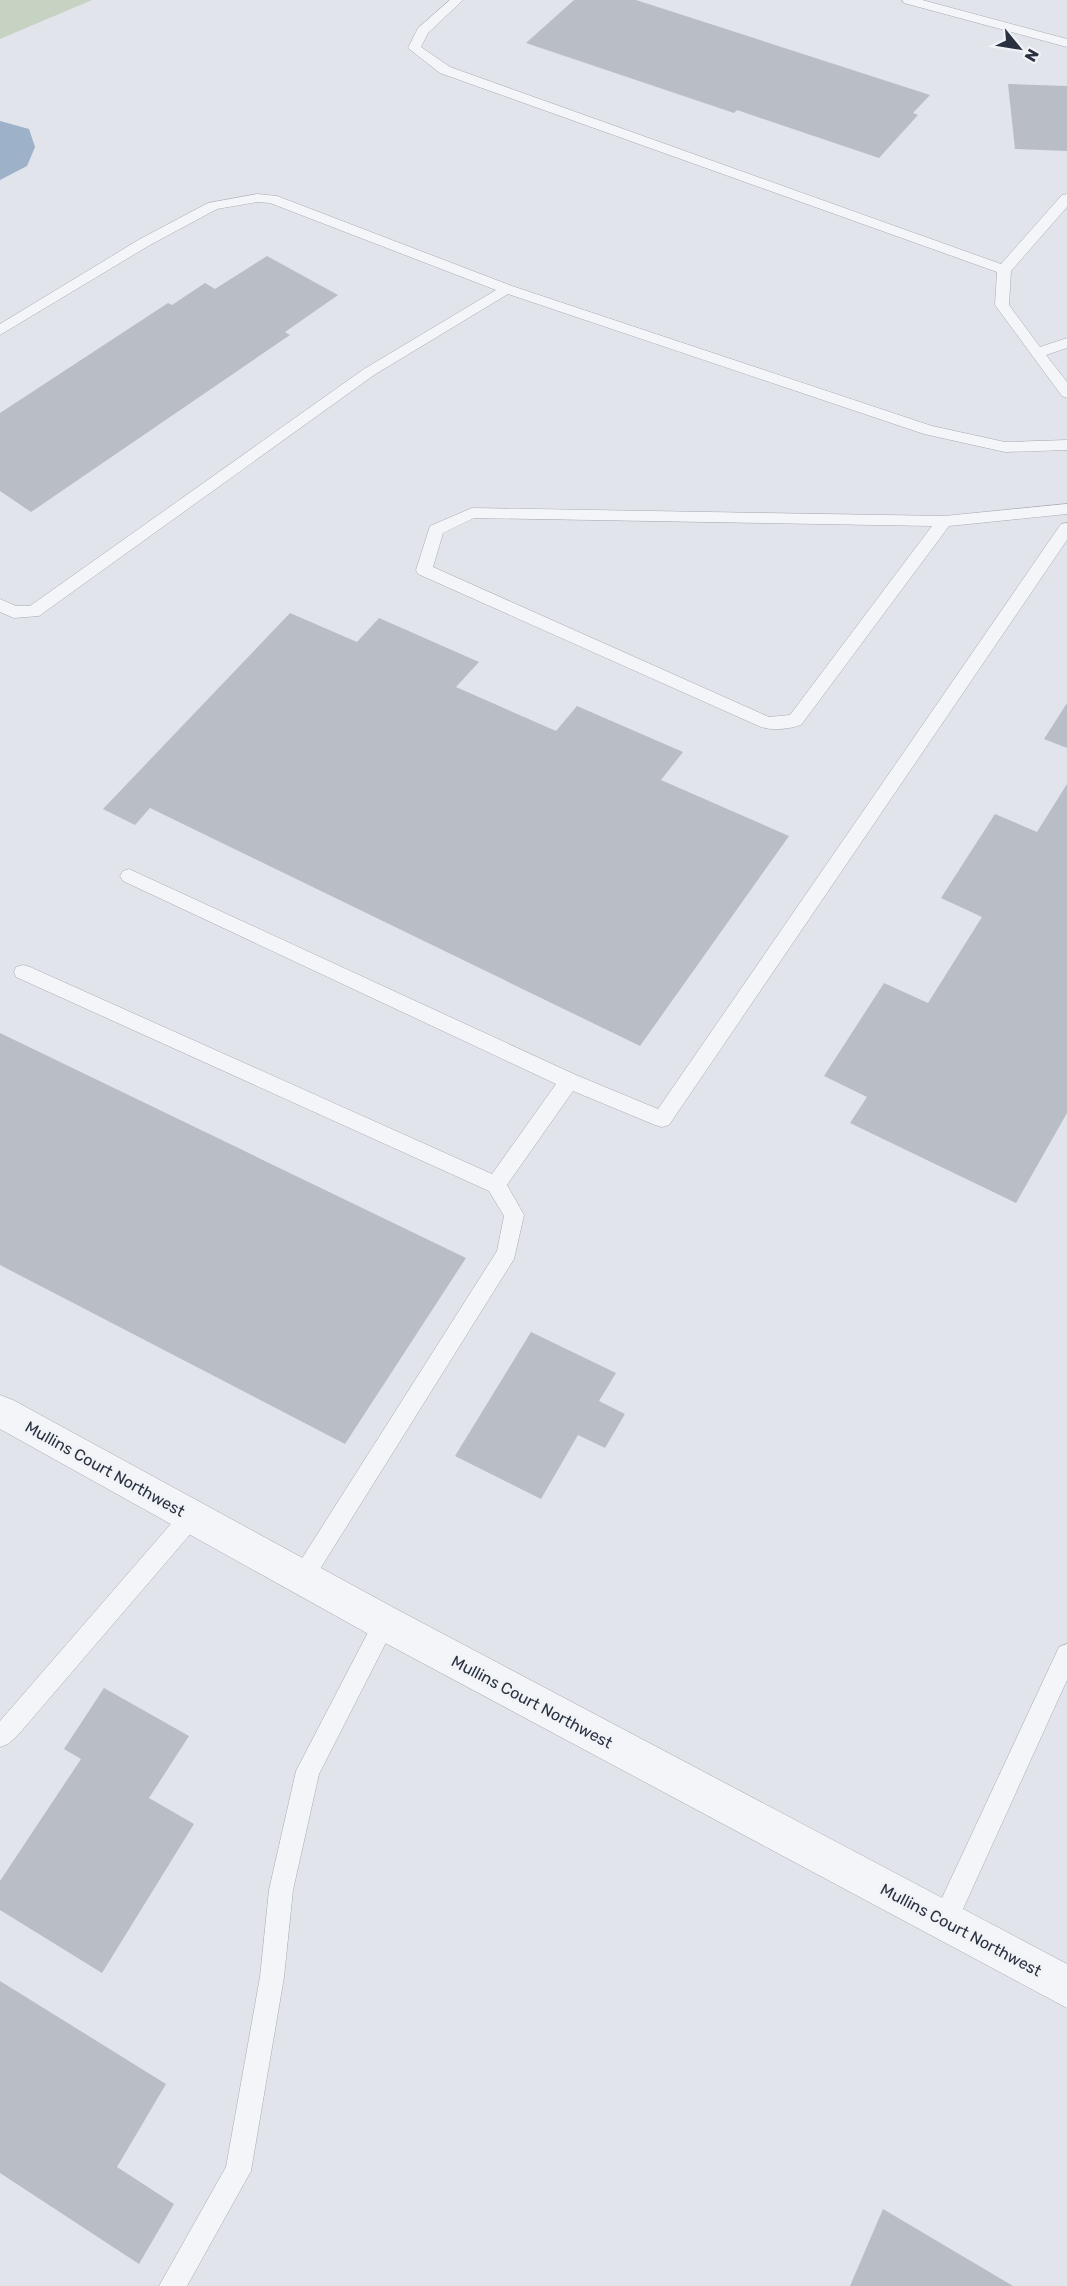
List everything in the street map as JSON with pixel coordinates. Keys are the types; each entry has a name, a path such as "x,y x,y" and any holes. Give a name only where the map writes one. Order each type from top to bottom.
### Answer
{"street":[{"name":"Mullins Court Northwest","path":"0,1411 385,1623 1067,1987"}],"lane":[{"path":"458,0 423,31 414,48 445,70 1004,270"},
{"path":"908,0 1067,43"},
{"path":"0,330 146,242 213,206 257,198 284,202 507,289 955,437 1005,447 1067,445"},
{"path":"1067,198 1004,270 1002,305 1067,393"},
{"path":"0,605 14,612 33,612 369,372 507,289"},
{"path":"1036,353 1067,343"},
{"path":"944,520 795,720 767,723 424,570 436,530 472,513 944,520 1067,509"},
{"path":"129,876 569,1081 662,1119 1067,528"},
{"path":"23,972 496,1185 514,1215 507,1253 302,1578"},
{"path":"496,1185 569,1081"},
{"path":"0,1736 192,1517"},
{"path":"172,2286 238,2170 272,1977 280,1890 308,1771 385,1623"},
{"path":"944,1922 1067,1655"}],"green space":[{"path":"0,0 92,0 0,39"}],"water":[{"path":"0,121 29,129 35,147 27,166 0,180"}],"building":[{"path":"574,0 636,0 930,95 913,113 918,115 879,158 737,110 734,113 526,43"},
{"path":"1008,84 1067,86 1067,151 1015,149"},
{"path":"267,256 338,295 285,332 290,335 31,512 0,491 0,413 168,303 172,305 205,283 215,289"},
{"path":"290,613 357,642 379,618 479,662 456,687 556,731 577,706 683,752 661,780 789,836 640,1046 150,808 135,825 103,809"},
{"path":"1067,703 1067,748 1044,739"},
{"path":"1067,784 1067,1113 1016,1203 850,1123 867,1097 824,1076 884,983 928,1003 982,917 941,898 995,814 1037,832"},
{"path":"0,1033 466,1258 345,1444 0,1265"},
{"path":"531,1332 616,1373 599,1401 625,1414 605,1448 578,1435 541,1499 455,1456"},
{"path":"104,1688 189,1736 149,1798 194,1824 102,1973 0,1910 0,1881 81,1759 64,1749"},
{"path":"0,1981 166,2084 117,2167 174,2204 139,2264 0,2173"},
{"path":"883,2209 1013,2286 850,2286"}]}
